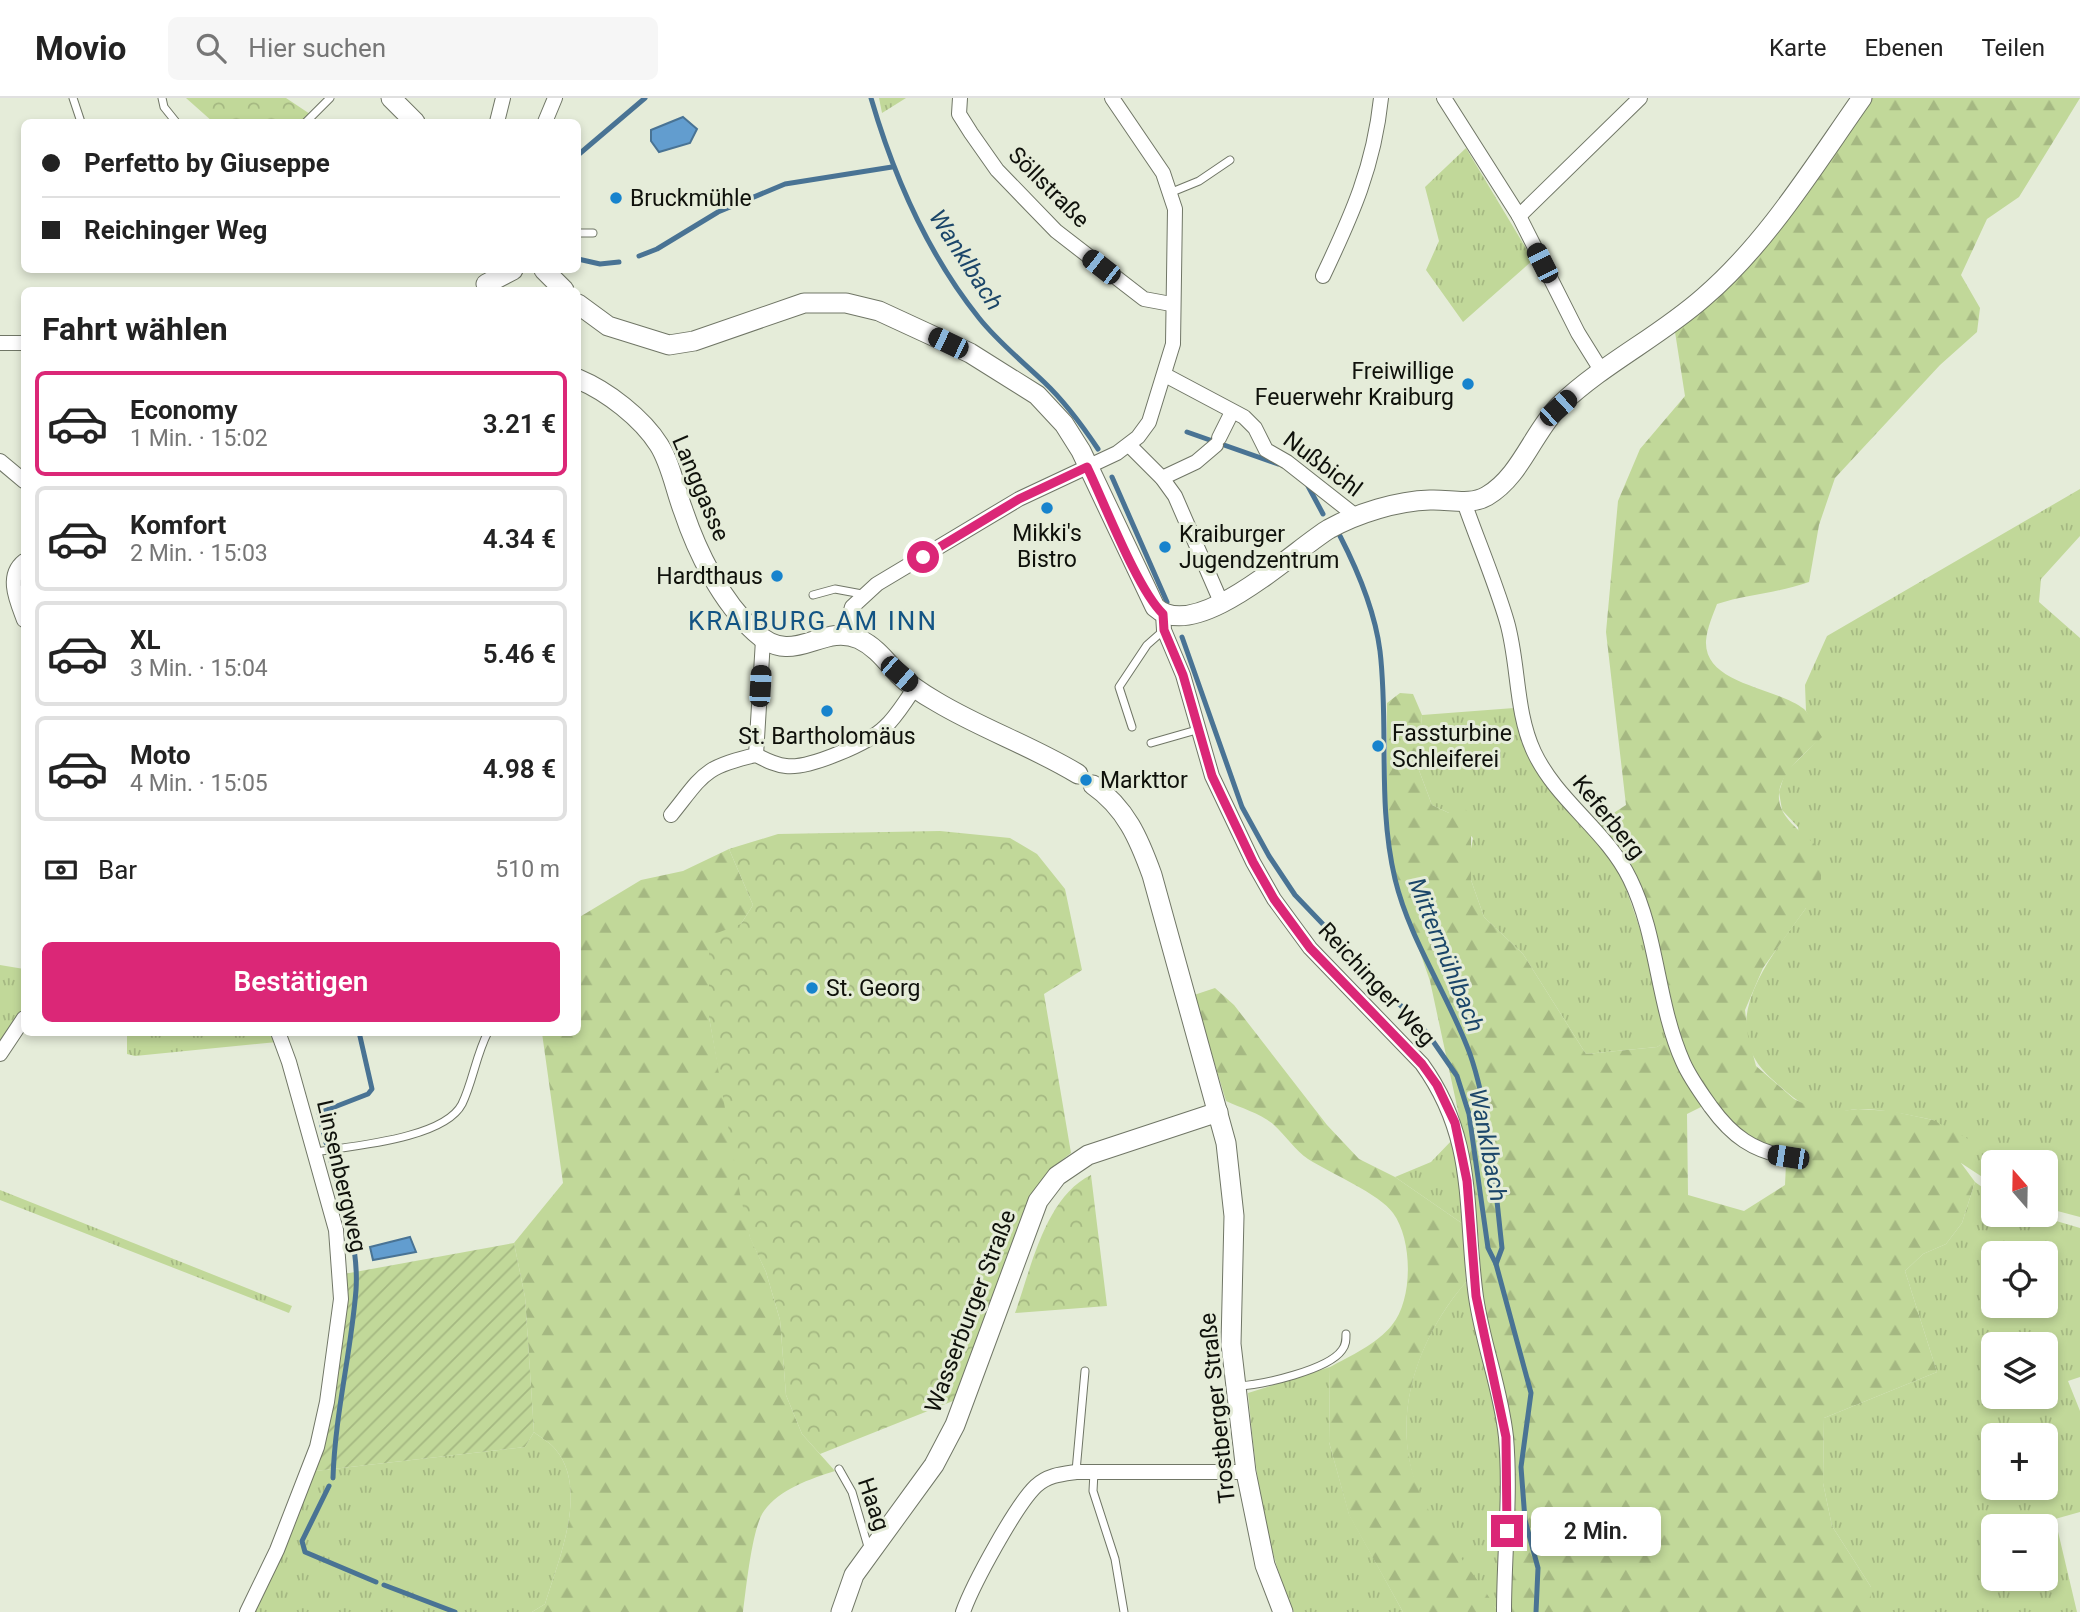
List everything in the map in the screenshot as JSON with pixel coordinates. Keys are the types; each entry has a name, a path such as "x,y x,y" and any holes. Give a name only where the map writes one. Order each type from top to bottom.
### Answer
{"main road":[{"path":"391,98 412,119"},
{"path":"581,306 608,326 648,341 669,345 694,341 817,301 852,304 879,311 970,353 1037,395 1064,424 1163,622 1196,612 1259,582 1329,530 1357,517 1408,502 1464,502 1482,498 1502,484 1558,408 1601,370 1681,316 1726,277 1781,210 1862,98"},
{"path":"484,284 507,273"},
{"path":"547,273 561,287"},
{"name":"Langgasse","path":"581,381 615,402 660,447 698,549 730,605 763,640"},
{"path":"763,640 775,646 800,647 844,635"},
{"name":"Trostberger Straße","path":"844,635 869,644 915,688 964,716 1044,753 1086,780 1120,808 1140,842 1218,1112 1233,1192 1230,1306 1245,1472 1265,1565 1283,1612"},
{"name":"Wasserburger Straße","path":"841,1612 854,1575 934,1465 955,1425 1027,1227 1047,1188 1057,1176 1084,1157 1218,1112"}],"street":[{"path":"498,119 503,98"},
{"path":"546,119 555,98"},
{"name":"Söllstraße","path":"960,98 959,114 997,170 1056,231 1144,299 1171,304"},
{"path":"844,635 852,607 862,594 1019,499 1129,445 1149,422 1173,344 1171,304 1175,209 1172,192 1163,173 1112,98"},
{"path":"1324,276 1358,204 1377,141 1381,98"},
{"path":"1444,98 1519,216 1578,333 1601,370"},
{"path":"1519,216 1640,98"},
{"path":"0,343 21,343"},
{"name":"Nußbichl","path":"1165,375 1250,422 1266,450 1287,461 1357,517"},
{"path":"1163,478 1196,462 1217,441 1233,412"},
{"path":"1129,445 1163,478 1184,513 1222,601"},
{"path":"0,461 21,478"},
{"name":"Keferberg","path":"1464,502 1507,624 1529,740 1546,774 1607,844 1630,879 1643,913 1673,1036 1683,1064 1713,1111 1738,1138 1755,1149 1788,1157"},
{"path":"21,566 13,580 21,609"},
{"name":"Reichinger Weg","path":"1163,622 1217,787 1274,899 1310,948 1422,1064 1443,1095 1455,1123 1467,1181 1476,1296 1506,1437 1508,1483 1504,1612"},
{"path":"757,755 763,640"},
{"path":"671,815 698,778 708,770 724,762 757,755 770,763 788,767 828,757 884,729 915,688"},
{"path":"0,1054 21,1022"},
{"name":"Linsenbergweg","path":"247,1612 303,1488 327,1402 341,1299 336,1230 279,1036"},
{"path":"963,1612 996,1547 1036,1486 1055,1475 1076,1472 1245,1472"}],"lane":[{"path":"73,98 80,119"},
{"path":"162,98 164,107 174,119"},
{"path":"309,119 330,98"},
{"path":"1172,192 1199,181 1230,160"},
{"path":"581,233 593,233"},
{"path":"813,595 835,590 862,594"},
{"path":"1132,727 1119,687 1163,622"},
{"path":"1151,743 1200,729"},
{"path":"315,1152 390,1140 452,1118 466,1093 487,1036"},
{"path":"1236,1386 1257,1385 1323,1363 1342,1351 1346,1334"},
{"path":"1076,1472 1085,1371"},
{"name":"Haag","path":"838,1469 845,1475 852,1492 871,1554"},
{"path":"1094,1472 1093,1491 1115,1559 1124,1612"}],"green space":[{"path":"186,98 286,98 310,114 305,119 210,119"},
{"path":"879,98 906,98 882,113"},
{"path":"1869,98 2080,98 2019,197 1987,219 1961,275 1980,308 1977,332 1940,365 1835,478 1819,525 1809,582 1717,604 1706,641 1709,656 1717,667 1729,676 1804,709 1822,737 1790,769 1780,788 1779,799 1785,816 1821,850 1821,879 1806,908 1763,968 1745,1010 1756,1066 1794,1099 1823,1113 1858,1109 1891,1111 1933,1120 1970,1140 1961,1163 1975,1182 1962,1223 1946,1244 1923,1254 1905,1271 1937,1372 1824,1418 1823,1483 1832,1526 1871,1587 1871,1612 1509,1612 1512,1494 1482,1300 1479,1242 1466,1148 1430,981 1397,886 1387,838 1387,703 1400,693 1413,694 1422,715 1417,765 1432,805 1449,813 1465,809 1471,815 1471,880 1484,917 1523,954 1586,1054 1657,1047 1678,1033 1648,916 1598,823 1626,805 1606,632 1618,501 1640,449 1685,396 1675,332","holes":["1703,1106 1765,1157 1786,1164 1785,1185 1744,1211 1688,1195 1687,1114"]},
{"path":"1466,148 1533,260 1463,322 1426,270 1439,241 1425,187"},
{"path":"2080,489 2080,536 2041,579 2039,602 2080,638 2080,1217 2058,1211 2058,1150 1981,1150 1981,1176 1961,1163 1933,1120 1868,1109 1822,1113 1790,1095 1755,1059 1747,1037 1747,1015 1753,992 1763,970 1806,908 1798,827 1782,810 1779,792 1785,773 1821,737 1806,711 1805,685 1827,636"},
{"path":"1514,708 1528,751 1601,845 1622,877 1641,932 1669,1040 1657,1047 1586,1054 1523,954 1484,917 1471,880 1469,859 1473,838 1449,813 1432,805 1417,765 1422,715"},
{"path":"940,831 1010,838 1037,854 1065,889 1082,970 1044,994 1071,1153 1048,1171 1022,1218 958,1399 820,1454 802,1434 786,1395 780,1320 766,1272 750,1238 740,1194 709,1017 709,936 741,924 753,905 729,849 778,834"},
{"path":"729,849 753,905 741,924 709,1017 750,1237 766,1272 780,1320 786,1395 802,1434 835,1471 787,1491 764,1511 753,1544 743,1612 532,1612 545,1604 563,1547 570,1505 566,1466 554,1447 534,1432 525,1297 514,1243 563,1183 542,1036 581,1036 581,916 641,880 683,871"},
{"path":"0,965 21,968 21,1014 0,1045"},
{"path":"1215,988 1234,1005 1327,1125 1359,1159 1395,1177 1463,1224 1466,1282 1434,1329 1421,1355 1407,1411 1407,1439 1411,1467 1429,1511 1498,1612 1403,1612 1349,1515 1329,1442 1330,1367 1379,1338 1399,1314 1407,1286 1404,1238 1400,1225 1387,1206 1308,1159 1269,1121 1226,1101 1194,995"},
{"path":"127,1036 274,1036 277,1042 135,1056 127,1054"},
{"path":"1454,1138 1463,1224 1395,1177 1431,1162"},
{"path":"1091,1175 1107,1306 1015,1313 1034,1256 1051,1217 1075,1185"},
{"path":"1975,1182 1981,1186 1981,1227 2058,1227 2058,1222 2080,1228 2080,1377 2068,1381 2080,1411 2080,1512 2058,1518 2058,1514 1981,1514 1981,1591 2058,1591 2058,1532 2077,1612 1871,1612 1871,1587 1832,1526 1823,1483 1824,1418 1937,1372 1905,1271 1923,1254 1946,1244 1962,1223"},
{"path":"0,1190 292,1306 289,1313 0,1200"},
{"path":"514,1243 525,1297 534,1432 525,1447 315,1471 344,1274"},
{"path":"1466,1282 1494,1401 1500,1442 1503,1514 1498,1611 1436,1525 1420,1495 1411,1467 1407,1439 1407,1410 1421,1355 1433,1329"},
{"path":"1330,1367 1329,1442 1349,1514 1403,1612 1294,1612 1283,1586 1262,1504 1248,1393"},
{"path":"534,1432 556,1450 566,1466 570,1485 568,1526 545,1604 532,1612 251,1612 315,1471 525,1447"}],"water":[{"path":"683,117 697,129 690,143 659,152 651,141 651,130"},
{"path":"410,1237 416,1252 373,1260 370,1247"}],"waterway":[{"path":"581,152 645,98"},
{"name":"Wanklbach","path":"871,98 890,157 914,213 943,267 986,327 1059,398 1098,449"},
{"path":"639,256 657,249 718,212 785,184 892,167"},
{"path":"581,260 600,264 619,262"},
{"name":"Mittermühlbach","path":"1187,432 1278,464"},
{"name":"Wanklbach","path":"1112,477 1167,602"},
{"name":"Mittermühlbach","path":"1308,486 1323,514"},
{"name":"Mittermühlbach","path":"1340,536 1365,592 1380,651 1386,822 1395,879 1410,924 1461,1032 1477,1076 1491,1149 1502,1248 1496,1264"},
{"name":"Wanklbach","path":"1182,637 1242,807 1269,856 1295,895 1428,1034 1457,1076 1469,1114 1488,1248 1496,1264 1531,1393 1521,1467 1525,1520 1538,1568 1536,1612"},
{"path":"326,1143 319,1113 368,1094 372,1089 360,1036"},
{"path":"330,1158 349,1223 356,1273 354,1314 337,1430 333,1478"},
{"path":"329,1486 302,1541 305,1552 376,1582"},
{"path":"384,1585 455,1612"}],"place":[{"name":"Bruckmühle","path":"616,198"},
{"name":"Freiwillige Feuerwehr Kraiburg","path":"1468,384"},
{"name":"Mikki's Bistro","path":"1047,508"},
{"name":"Kraiburger Jugendzentrum","path":"1165,547"},
{"name":"Hardthaus","path":"777,576"},
{"name":"St. Bartholomäus","path":"827,711"},
{"name":"Fassturbine Schleiferei","path":"1378,746"},
{"name":"Markttor","path":"1086,780"},
{"name":"St. Georg","path":"812,988"}],"district":[{"name":"KRAIBURG AM INN","path":"813,621"}],"route":[{"path":"923,557 1019,499 1087,467 1135,569 1155,607 1163,614 1164,630 1183,675 1212,776 1253,862 1274,899 1310,948 1409,1049 1448,1104 1455,1123 1467,1181 1472,1258 1483,1342 1500,1399 1506,1437 1507,1531"}]}
